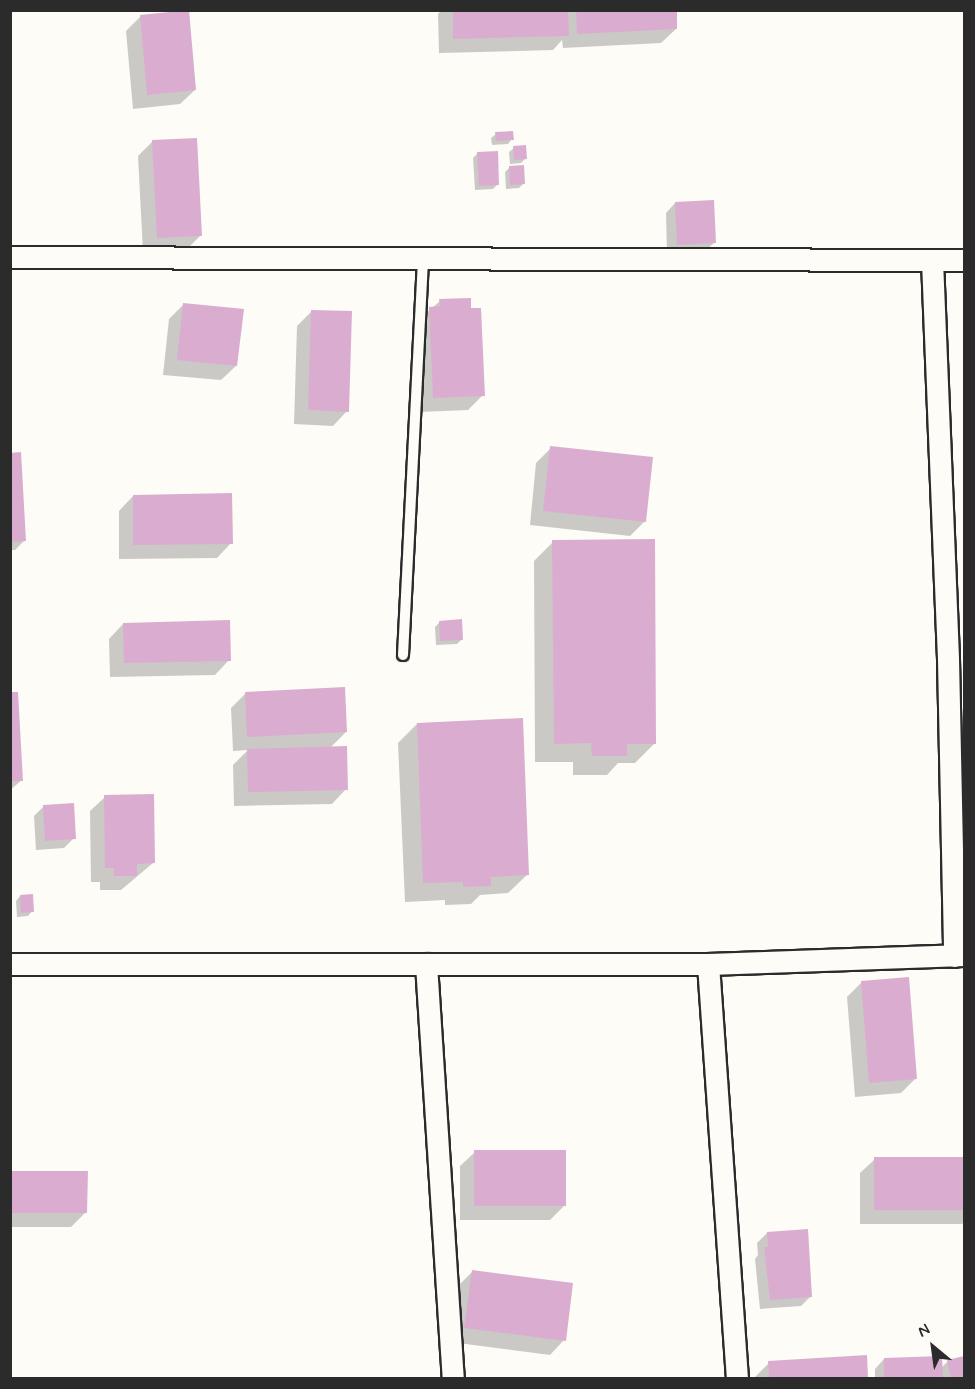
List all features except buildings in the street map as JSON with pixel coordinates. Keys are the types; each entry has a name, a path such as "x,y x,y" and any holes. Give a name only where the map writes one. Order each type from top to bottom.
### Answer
{"street":[{"path":"10,257 964,260"},
{"path":"10,964 708,964 959,956 932,260"},
{"path":"426,964 453,1378"},
{"path":"708,964 737,1378"}],"lane":[{"path":"403,655 423,259"}]}
